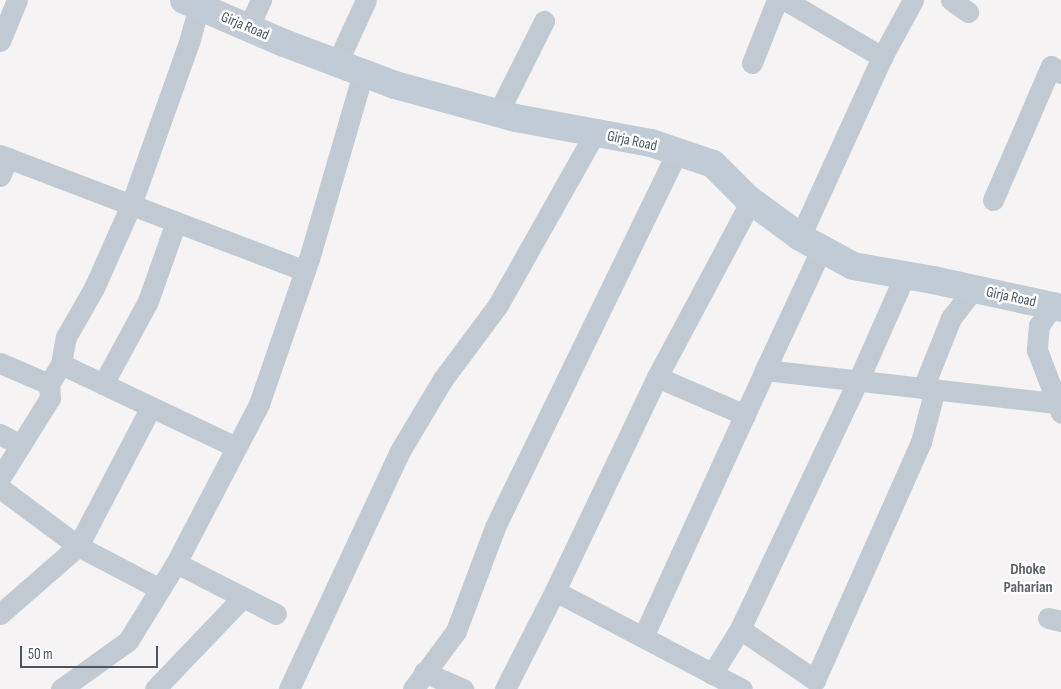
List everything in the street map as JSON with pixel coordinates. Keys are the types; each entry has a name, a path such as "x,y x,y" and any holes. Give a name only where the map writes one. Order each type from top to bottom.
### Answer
{"main road":[{"name":"Girja Road","path":"191,3 248,28 395,85 498,113 651,143 714,164 746,197 811,243 853,266 1057,307"}],"street":[{"path":"0,41 17,0"},
{"path":"248,28 261,0"},
{"path":"336,63 366,0"},
{"path":"752,63 777,0"},
{"path":"784,0 882,57"},
{"path":"643,637 765,370 882,57 913,0"},
{"path":"0,478 50,398 49,384 60,364 66,337 94,288 131,205 190,39 191,3"},
{"path":"498,113 544,21"},
{"path":"993,200 1051,66 1061,73"},
{"path":"61,689 128,641 176,563 259,404 305,271 364,73"},
{"path":"289,689 400,451 443,379 498,305 594,132"},
{"path":"463,689 419,681 456,632 495,527 677,152"},
{"path":"3,163 131,205 305,271"},
{"path":"505,689 555,591 657,377 746,210 746,197"},
{"path":"103,384 148,301 176,222"},
{"path":"712,674 740,629 858,381 905,275"},
{"path":"740,629 815,680 921,442 929,389 951,318 974,289"},
{"path":"765,370 929,389 1059,408 1037,350 1039,325 1057,307"},
{"path":"0,363 49,384"},
{"path":"60,364 236,447"},
{"path":"657,377 745,415"},
{"path":"0,614 78,546 151,407"},
{"path":"0,434 20,445"},
{"path":"0,488 78,546 160,589"},
{"path":"176,563 276,614"},
{"path":"555,591 742,689"},
{"path":"155,689 243,597"}],"district":[{"name":"Dhoke Paharian","path":"1028,579"}]}
